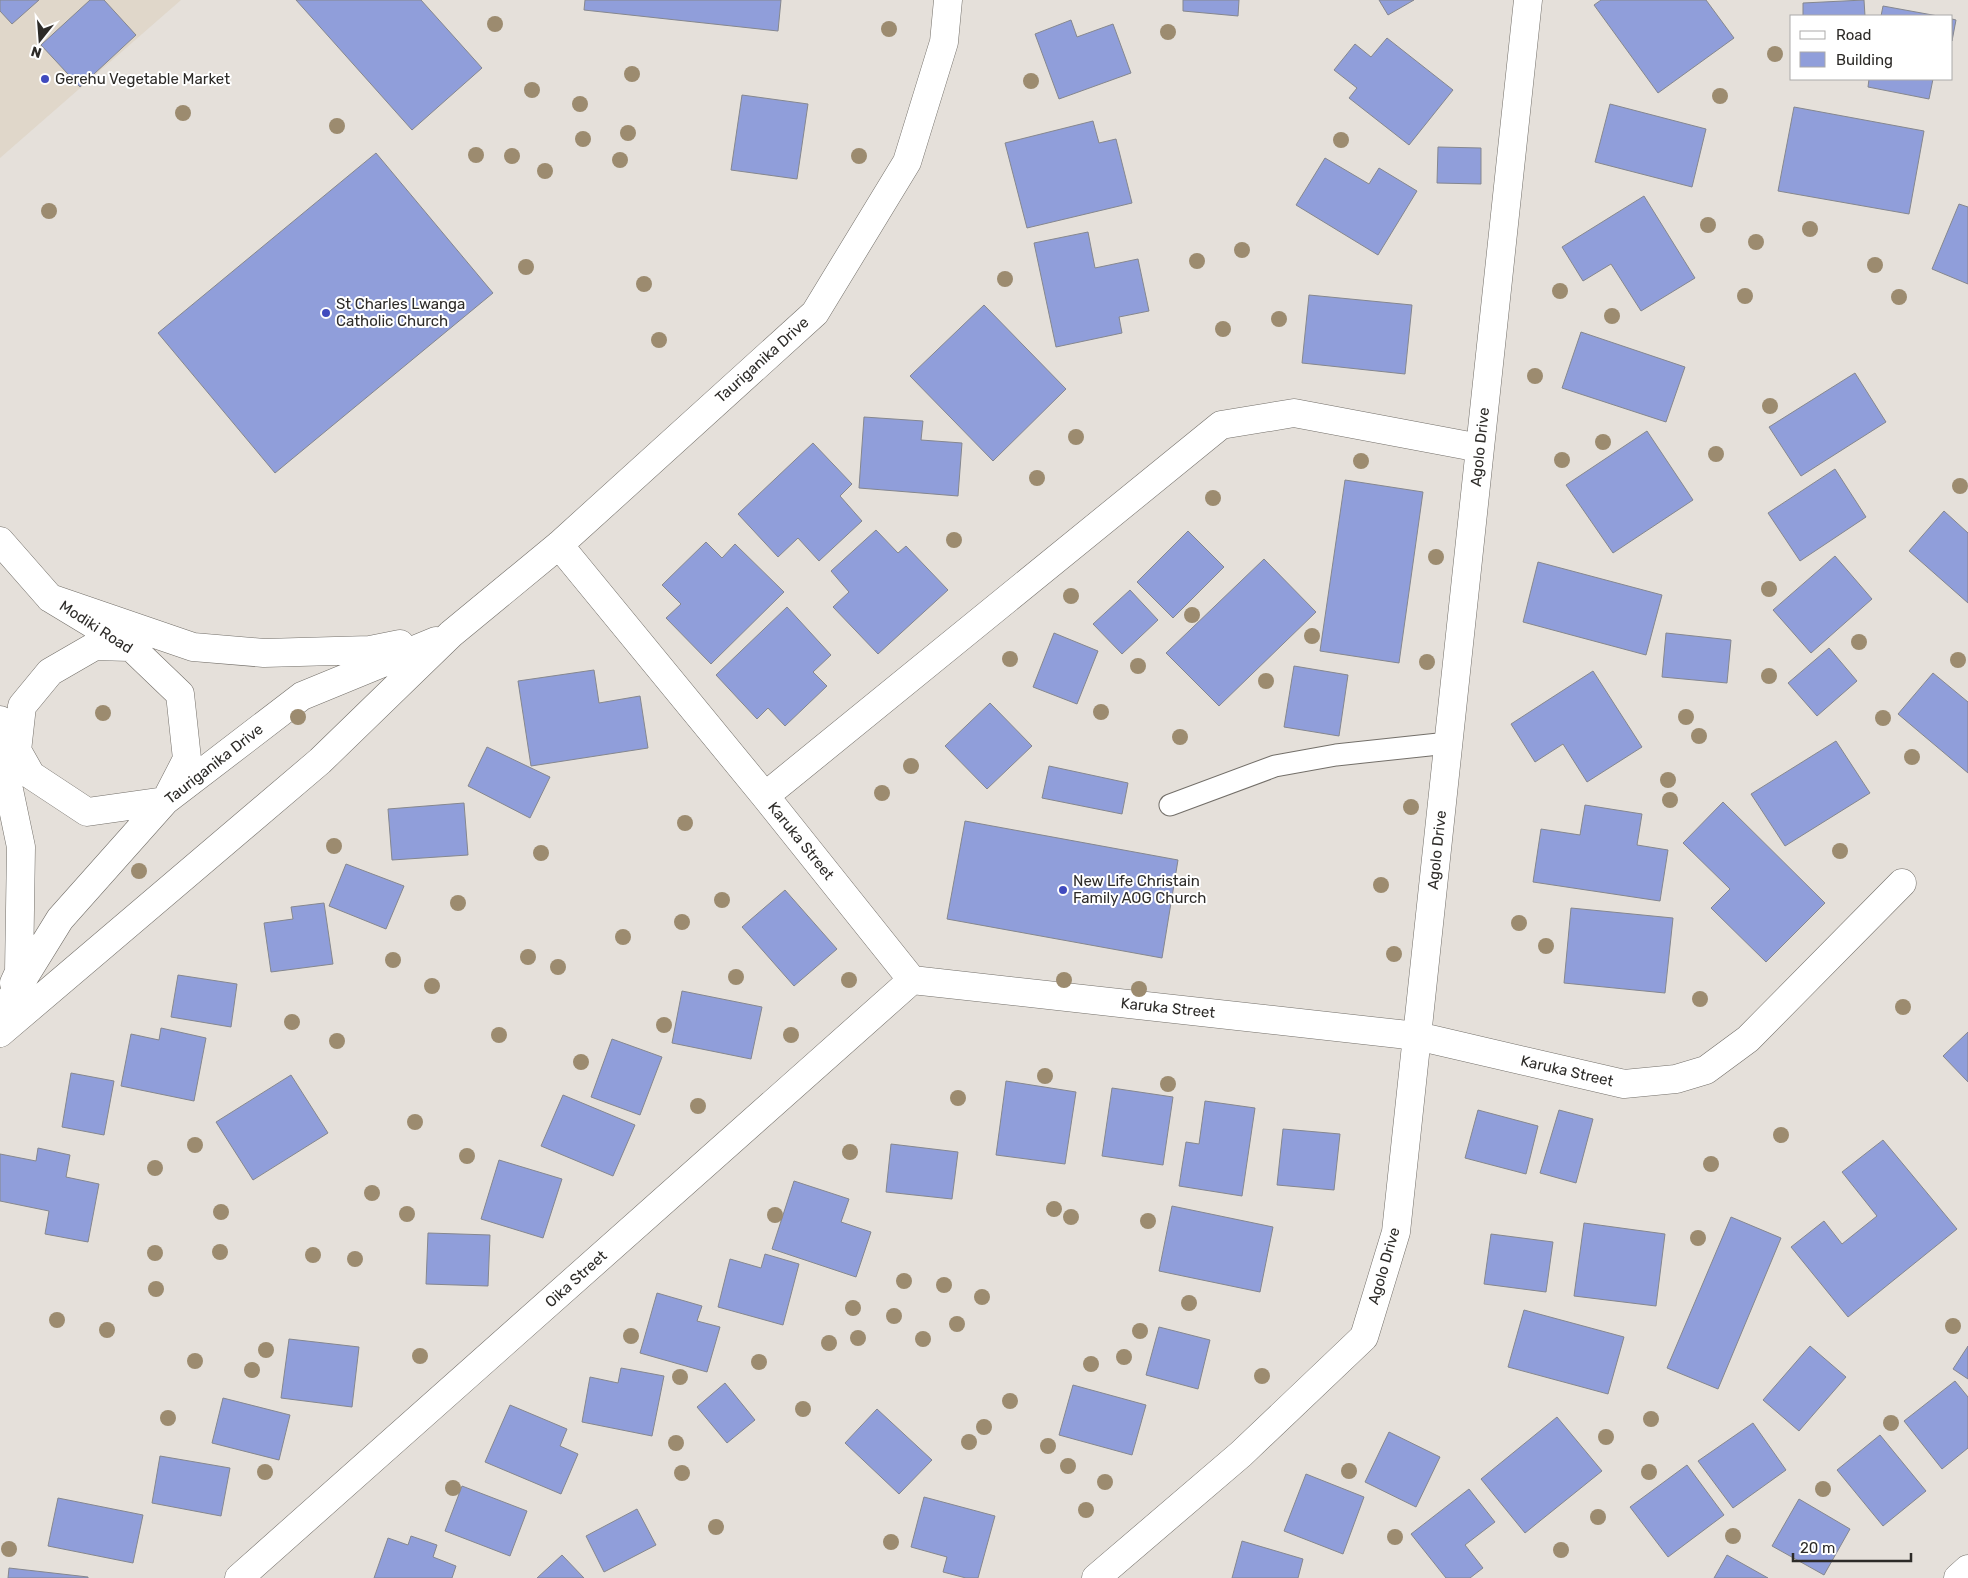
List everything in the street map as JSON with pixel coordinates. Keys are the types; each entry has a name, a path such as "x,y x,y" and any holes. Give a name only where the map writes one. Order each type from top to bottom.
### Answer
{"street":[{"name":"Tauriganika Drive","path":"0,1033 320,761 451,634 559,545 815,313 907,162 944,42 948,0"},
{"name":"Agolo Drive","path":"1096,1578 1241,1454 1364,1337 1396,1232 1528,0"},
{"path":"765,796 1220,425 1294,413 1480,448"},
{"name":"Modiki Road","path":"0,541 50,598 132,647 180,694 187,759 165,801"},
{"name":"Karuka Street","path":"559,545 765,796 912,980 1417,1036 1624,1084 1676,1079 1706,1070 1748,1038 1902,883"},
{"path":"50,598 193,647 264,653 370,650 451,634"},
{"name":"Tauriganika Drive","path":"0,1016 60,919 165,801 302,696 451,634"},
{"path":"8,749 22,706 50,672 95,646 132,647"},
{"path":"0,720 8,749 21,847 19,972 0,1009"},
{"path":"8,749 31,775 87,812 165,801"},
{"name":"Oika Street","path":"239,1578 912,980"},
{"path":"1958,1578 1968,1570"}],"lane":[{"path":"1170,805 1275,766 1336,755 1448,743"}],"shaded area":[{"name":"Gerehu Vegetable Market","path":"0,0 181,0 0,158"}],"building":[{"path":"0,0 39,0 12,24 0,11"},
{"path":"90,0 104,0 136,35 80,87 41,45"},
{"path":"296,0 421,0 482,68 412,130"},
{"path":"585,0 781,0 778,31 584,10"},
{"path":"1183,0 1239,0 1238,16 1183,11"},
{"path":"1379,0 1414,0 1388,15"},
{"path":"1601,0 1706,0 1734,38 1658,93 1594,5"},
{"path":"1864,0 1865,15 1803,15 1803,3"},
{"path":"1883,6 1932,15 1881,15"},
{"path":"1953,19 1956,20 1953,36"},
{"path":"1071,20 1077,37 1113,24 1131,73 1059,99 1035,34"},
{"path":"1387,38 1453,90 1409,145 1349,98 1357,88 1334,70 1355,44 1371,57"},
{"path":"1869,80 1933,80 1929,99 1868,87"},
{"path":"742,95 808,104 797,179 731,170"},
{"path":"1610,104 1706,129 1692,187 1595,162"},
{"path":"1794,107 1924,131 1909,214 1778,191"},
{"path":"1093,121 1099,143 1116,139 1132,203 1027,228 1005,143"},
{"path":"1438,147 1481,148 1481,184 1437,183"},
{"name":"St Charles Lwanga Catholic Church","path":"376,153 493,293 275,473 158,333"},
{"path":"1325,158 1369,184 1379,168 1417,191 1378,255 1296,205"},
{"path":"1644,196 1695,278 1641,311 1611,264 1583,281 1562,247"},
{"path":"1959,204 1968,207 1968,284 1932,269"},
{"path":"1088,232 1095,268 1138,259 1149,311 1119,317 1122,333 1056,347 1034,243"},
{"path":"1309,295 1412,305 1405,374 1302,363"},
{"path":"984,305 1066,389 993,461 910,376"},
{"path":"1581,332 1685,367 1666,422 1562,388"},
{"path":"1855,373 1886,422 1801,476 1769,427"},
{"path":"864,417 923,421 921,440 962,443 958,496 859,488"},
{"path":"1647,431 1693,500 1613,553 1566,485"},
{"path":"813,443 852,484 840,496 862,521 819,561 798,538 778,557 738,514"},
{"path":"1835,469 1866,517 1800,561 1768,513"},
{"path":"1345,480 1423,492 1399,663 1320,651"},
{"path":"1944,511 1968,533 1968,603 1909,551"},
{"path":"876,530 898,553 906,546 948,590 878,654 833,607 849,592 831,571"},
{"path":"1188,531 1224,567 1173,618 1137,582"},
{"path":"706,542 722,558 735,544 784,592 711,664 666,618 681,604 662,585"},
{"path":"1835,556 1872,599 1811,653 1773,610"},
{"path":"1264,559 1316,612 1219,706 1166,653"},
{"path":"1538,562 1662,595 1646,655 1523,622"},
{"path":"1130,590 1158,620 1122,654 1093,624"},
{"path":"787,607 831,655 813,672 827,686 785,726 768,708 757,719 716,675"},
{"path":"1054,633 1098,651 1077,704 1033,687"},
{"path":"1666,633 1731,640 1727,683 1662,677"},
{"path":"1829,648 1857,681 1817,716 1788,683"},
{"path":"1294,666 1348,675 1339,736 1284,727"},
{"path":"594,670 599,703 640,696 648,748 531,766 518,681"},
{"path":"1593,671 1642,747 1587,782 1563,744 1535,762 1511,724"},
{"path":"1933,673 1968,702 1968,773 1898,714"},
{"path":"990,703 1032,746 987,789 945,746"},
{"path":"1836,741 1870,793 1785,846 1751,794"},
{"path":"487,747 550,777 530,818 468,786"},
{"path":"1049,766 1128,783 1122,814 1042,798"},
{"path":"1723,802 1825,903 1766,962 1711,908 1730,889 1683,843"},
{"path":"464,803 468,855 392,860 388,809"},
{"path":"1585,805 1642,814 1637,845 1668,850 1660,901 1533,882 1541,829 1580,835"},
{"name":"New Life Christain Family AOG Church","path":"965,821 1178,860 1162,958 947,919"},
{"path":"346,864 404,886 386,929 329,906"},
{"path":"785,890 837,949 794,986 742,927"},
{"path":"324,903 333,964 271,972 264,923 293,919 291,907"},
{"path":"1571,908 1673,918 1665,993 1564,983"},
{"path":"178,975 237,984 231,1027 171,1017"},
{"path":"682,991 762,1007 751,1059 672,1043"},
{"path":"161,1028 206,1038 194,1101 121,1086 131,1034 159,1040"},
{"path":"1968,1032 1968,1082 1943,1056"},
{"path":"612,1039 662,1057 640,1115 591,1097"},
{"path":"71,1073 114,1081 104,1135 62,1127"},
{"path":"291,1075 328,1133 253,1180 216,1122"},
{"path":"1006,1081 1076,1092 1065,1164 996,1155"},
{"path":"1112,1088 1173,1097 1163,1165 1102,1156"},
{"path":"563,1095 635,1125 613,1176 541,1146"},
{"path":"1205,1101 1255,1108 1242,1196 1179,1186 1186,1142 1199,1144"},
{"path":"1478,1110 1538,1126 1526,1174 1465,1158"},
{"path":"1559,1110 1593,1119 1576,1183 1540,1173"},
{"path":"1283,1129 1340,1134 1334,1190 1277,1185"},
{"path":"1883,1140 1957,1229 1848,1317 1791,1247 1824,1221 1842,1244 1877,1216 1842,1172"},
{"path":"891,1144 958,1152 952,1199 886,1192"},
{"path":"38,1148 70,1155 66,1177 99,1184 88,1242 45,1234 49,1211 0,1201 0,1154 36,1161"},
{"path":"499,1160 562,1179 543,1238 481,1219"},
{"path":"794,1181 849,1199 841,1222 871,1232 856,1277 772,1249"},
{"path":"1172,1206 1273,1227 1260,1292 1159,1271"},
{"path":"1731,1217 1781,1238 1718,1389 1667,1368"},
{"path":"1584,1223 1665,1234 1656,1306 1574,1296"},
{"path":"428,1233 490,1235 488,1286 426,1284"},
{"path":"1491,1234 1553,1242 1546,1292 1484,1284"},
{"path":"765,1254 799,1264 783,1325 718,1307 730,1259 761,1268"},
{"path":"657,1293 702,1306 697,1321 720,1327 707,1372 640,1353"},
{"path":"1524,1310 1624,1337 1608,1394 1508,1367"},
{"path":"1159,1327 1210,1340 1198,1389 1146,1375"},
{"path":"289,1339 359,1347 352,1407 281,1398"},
{"path":"1810,1346 1846,1377 1799,1431 1763,1400"},
{"path":"1968,1346 1968,1379 1953,1369"},
{"path":"621,1368 664,1376 652,1436 582,1422 590,1377 618,1383"},
{"path":"1955,1381 1968,1397 1968,1448 1942,1469 1904,1421"},
{"path":"725,1383 755,1420 727,1443 697,1407"},
{"path":"1073,1385 1146,1405 1132,1455 1059,1435"},
{"path":"223,1398 290,1415 279,1460 212,1443"},
{"path":"510,1405 567,1429 560,1446 578,1454 561,1494 485,1462"},
{"path":"877,1409 932,1460 899,1494 845,1443"},
{"path":"1557,1417 1602,1471 1525,1533 1481,1479"},
{"path":"1753,1423 1786,1470 1733,1508 1698,1461"},
{"path":"1389,1432 1440,1457 1416,1507 1365,1482"},
{"path":"1880,1435 1926,1491 1883,1526 1837,1470"},
{"path":"160,1456 230,1468 221,1516 152,1503"},
{"path":"1687,1465 1724,1515 1668,1557 1630,1507"},
{"path":"1306,1474 1364,1497 1343,1554 1284,1531"},
{"path":"462,1486 527,1511 510,1556 445,1531"},
{"path":"1469,1489 1495,1522 1465,1545 1483,1568 1470,1578 1446,1578 1411,1534"},
{"path":"924,1497 995,1516 978,1578 966,1578 943,1572 947,1557 911,1547"},
{"path":"58,1498 143,1515 133,1563 48,1546"},
{"path":"1799,1499 1850,1529 1824,1575 1772,1546"},
{"path":"637,1509 656,1545 604,1572 586,1536"},
{"path":"411,1536 437,1545 433,1557 456,1566 452,1578 374,1578 388,1538 408,1545"},
{"path":"1242,1541 1303,1559 1298,1578 1232,1578"},
{"path":"562,1555 584,1578 537,1578"},
{"path":"1727,1555 1768,1578 1714,1578"},
{"path":"9,1568 88,1577 88,1578 8,1578"}],"place":[{"name":"Gerehu Vegetable Market","path":"45,79"},
{"name":"St Charles Lwanga Catholic Church","path":"326,313"},
{"name":"New Life Christain Family AOG Church","path":"1063,890"}]}
